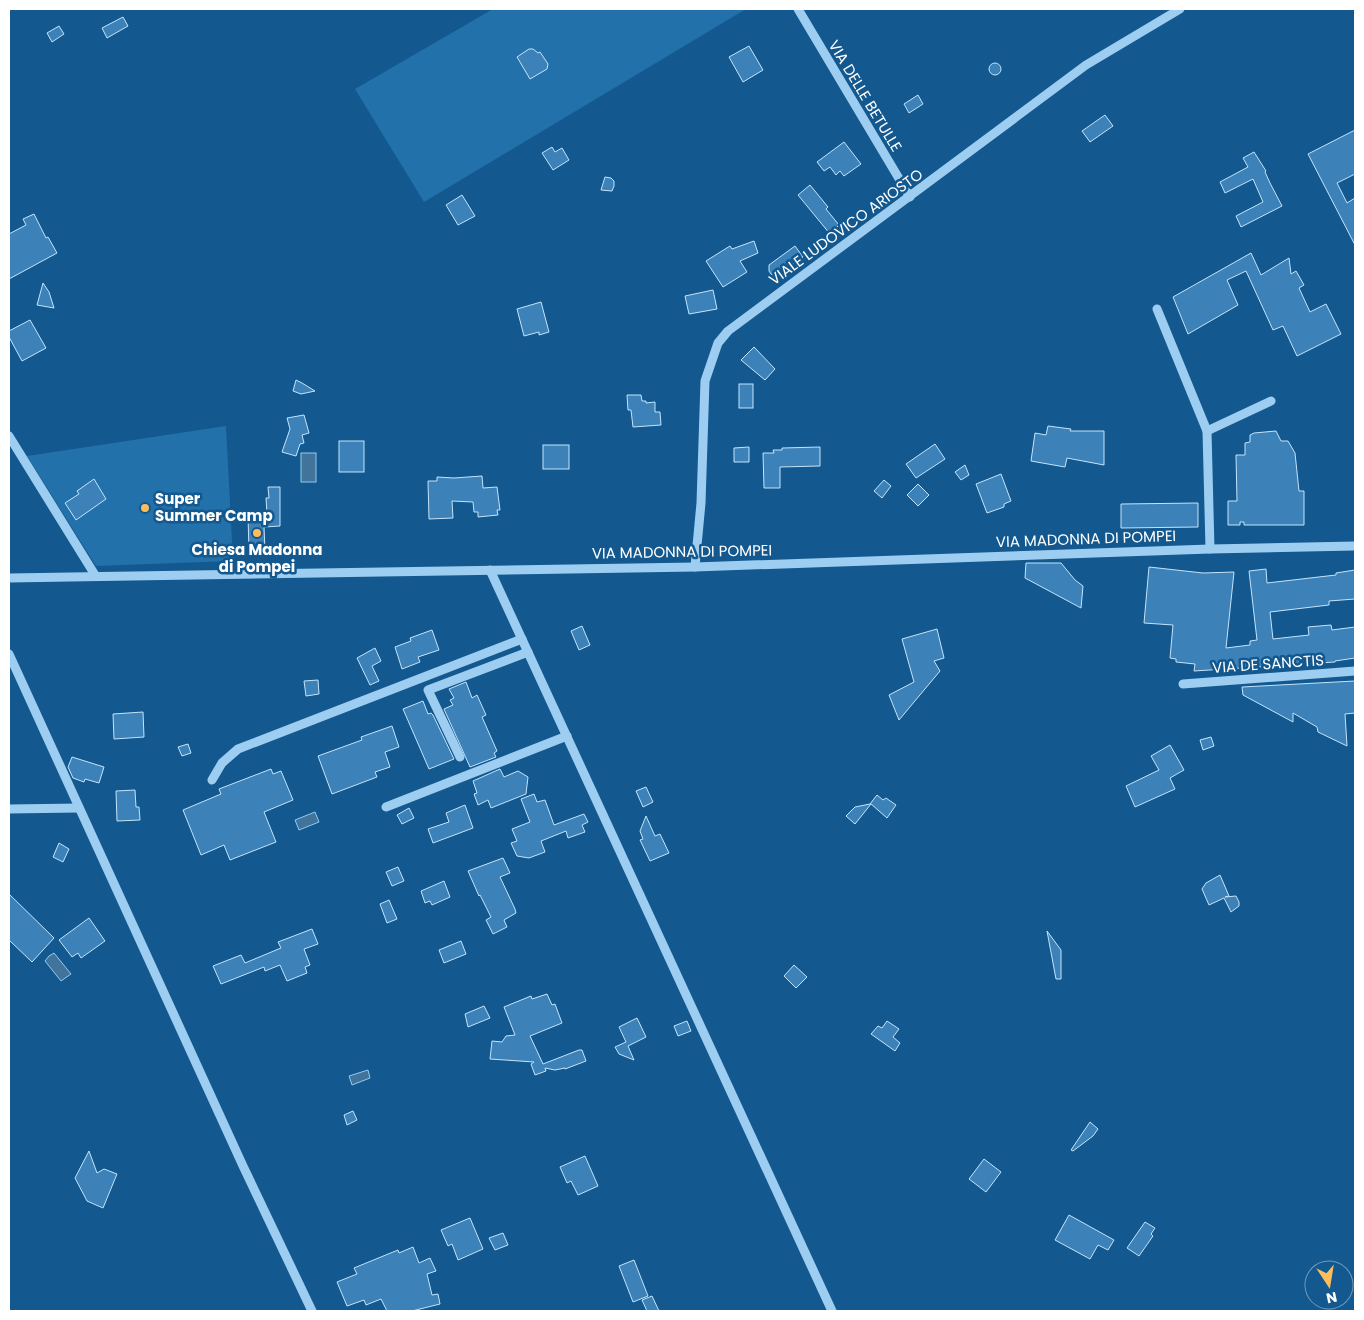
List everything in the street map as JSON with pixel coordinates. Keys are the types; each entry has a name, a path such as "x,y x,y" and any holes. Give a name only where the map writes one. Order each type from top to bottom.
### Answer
{"street":[{"name":"VIA DELLE BETULLE","path":"798,9 910,197"},
{"name":"VIALE LUDOVICO ARIOSTO","path":"695,566 701,504 705,381 718,343 728,331 1086,65 1180,9"},
{"path":"1157,309 1207,431 1210,549"},
{"path":"1207,431 1270,402"},
{"path":"9,436 95,575"},
{"name":"VIA MADONNA DI POMPEI","path":"9,578 695,566 1355,546"},
{"path":"490,570 832,1311"},
{"path":"212,780 222,763 238,749 522,639"},
{"path":"460,757 428,690 528,652"},
{"path":"9,654 239,1157 312,1311"},
{"name":"VIA DE SANCTIS","path":"1184,684 1355,672"},
{"path":"386,806 567,736"},
{"path":"9,809 79,808"}],"shaded area":[{"path":"493,9 746,9 424,202 355,89"},
{"name":"Super Summer Camp","path":"226,426 233,561 96,566 27,456"},
{"path":"301,453 316,453 316,482 301,482"},
{"path":"315,812 319,822 299,830 295,820"},
{"path":"54,953 71,974 61,981 45,961"},
{"path":"368,1070 370,1078 352,1085 349,1076"}],"building":[{"path":"123,17 128,26 107,38 102,28"},
{"path":"59,26 64,34 52,42 47,33"},
{"path":"749,46 763,70 743,82 729,57"},
{"path":"529,49 540,52 548,64 547,69 530,79 517,57"},
{"path":"993,63 997,63 1001,69 997,75 993,75 989,71 989,67"},
{"path":"918,95 923,104 909,113 904,104"},
{"path":"1105,115 1113,126 1090,142 1082,131"},
{"path":"1355,130 1355,174 1337,183 1347,203 1355,198 1355,245 1308,154"},
{"path":"844,142 861,164 844,176 840,171 836,175 830,167 824,171 817,162"},
{"path":"552,147 555,152 562,148 569,160 553,170 542,153"},
{"path":"1254,152 1266,171 1282,206 1241,227 1236,216 1263,202 1253,179 1225,193 1220,182 1248,167 1243,158"},
{"path":"605,177 611,178 614,181 612,191 601,190"},
{"path":"810,185 828,207 826,209 839,225 830,234 798,195"},
{"path":"462,195 475,216 458,225 446,205"},
{"path":"34,214 46,238 48,237 57,253 9,279 9,234 26,225 23,219"},
{"path":"754,241 758,253 740,261 747,272 723,287 706,261 730,246 732,249"},
{"path":"795,246 803,257 786,269 785,273 778,278 771,274 769,265"},
{"path":"1251,253 1261,275 1289,258 1291,274 1296,271 1304,285 1299,288 1310,312 1326,304 1341,334 1297,356 1283,326 1273,330 1246,271 1227,280 1238,305 1188,334 1173,297"},
{"path":"43,283 49,292 54,308 37,305"},
{"path":"713,290 717,309 689,314 685,296"},
{"path":"541,302 549,332 539,335 539,332 524,336 517,309"},
{"path":"30,320 46,348 22,361 9,337 9,331"},
{"path":"754,347 775,369 765,380 741,360"},
{"path":"296,380 315,391 301,394 293,391"},
{"path":"739,384 753,384 753,408 739,408"},
{"path":"627,395 641,395 642,401 646,401 646,403 655,402 655,412 660,412 661,425 633,427 631,410 628,410"},
{"path":"304,415 309,433 302,435 304,443 300,444 296,456 282,452 290,429 287,418"},
{"path":"1048,426 1071,429 1070,431 1104,431 1104,465 1067,458 1065,467 1031,461 1035,433 1046,435"},
{"path":"1276,431 1281,441 1288,441 1295,453 1299,491 1304,491 1304,525 1244,525 1244,522 1240,522 1240,525 1228,525 1228,501 1237,501 1236,455 1245,455 1245,443 1250,442 1250,435"},
{"path":"339,441 364,441 364,472 339,472"},
{"path":"935,444 945,459 916,478 906,464"},
{"path":"543,445 569,445 569,469 543,469"},
{"path":"749,447 749,462 734,462 734,448"},
{"path":"820,447 820,466 780,467 780,488 764,488 763,453 774,453 773,450 782,450 782,448"},
{"path":"965,465 969,475 961,480 955,472"},
{"path":"1001,474 1011,501 1004,504 1004,507 987,513 976,484"},
{"path":"482,476 483,488 497,487 500,510 497,510 498,515 478,517 478,512 474,512 473,502 452,501 453,518 429,519 428,481 437,481 437,477"},
{"path":"94,479 106,499 76,520 65,503 79,494 77,491"},
{"path":"884,480 891,486 882,498 874,491"},
{"path":"918,484 929,495 918,506 907,495"},
{"path":"268,487 280,487 280,526 264,527 265,551 249,552 248,515 267,514 266,498 269,498"},
{"path":"1198,503 1198,527 1121,528 1121,504"},
{"path":"1026,563 1061,563 1075,580 1083,586 1081,608 1025,578"},
{"path":"1149,567 1203,573 1234,572 1226,648 1250,645 1250,641 1257,640 1249,571 1266,569 1267,583 1336,575 1336,573 1355,570 1355,599 1329,601 1329,605 1270,612 1273,639 1309,635 1308,627 1331,625 1332,630 1355,627 1355,658 1335,662 1194,671 1195,664 1176,662 1176,659 1170,658 1173,625 1144,623"},
{"path":"582,626 590,645 579,650 571,631"},
{"path":"937,629 944,658 934,661 940,671 899,720 889,695 914,682 902,639"},
{"path":"432,630 439,650 418,657 420,662 402,669 395,647 411,641 410,638"},
{"path":"375,648 381,661 372,666 379,681 370,685 357,658"},
{"path":"318,680 319,694 306,696 304,681"},
{"path":"1355,681 1355,713 1345,714 1347,746 1318,732 1317,727 1293,713 1293,722 1243,695 1242,687"},
{"path":"466,682 472,698 477,695 486,715 482,717 497,751 494,753 496,757 470,767 444,709 453,705 450,700 454,698 449,689"},
{"path":"423,701 428,714 431,713 433,715 454,759 429,769 403,709"},
{"path":"143,712 144,737 114,739 113,714"},
{"path":"392,726 399,747 385,752 390,767 375,772 377,777 332,794 318,756 362,740 361,737"},
{"path":"1211,737 1214,746 1203,750 1200,740"},
{"path":"188,744 191,753 182,756 178,747"},
{"path":"1170,745 1184,770 1170,778 1175,789 1135,807 1126,786 1159,770 1151,756"},
{"path":"72,757 104,767 99,783 85,779 84,782 73,778 68,767"},
{"path":"271,769 273,774 281,771 293,800 264,812 276,842 230,860 224,845 201,855 183,810 221,794 219,789"},
{"path":"500,769 504,777 518,771 528,777 526,794 491,808 488,800 478,805 474,794 477,793 473,781"},
{"path":"646,787 653,802 643,807 636,791"},
{"path":"135,790 136,807 139,807 140,820 117,821 116,791"},
{"path":"534,794 537,802 545,800 554,825 584,814 588,822 582,825 585,832 568,838 566,831 541,841 545,852 529,858 517,856 511,843 517,841 512,829 530,822 521,799"},
{"path":"877,795 883,800 886,798 896,805 887,818 871,804 855,824 846,816 855,807 870,804"},
{"path":"465,805 473,828 433,843 428,829 449,822 446,813"},
{"path":"409,808 414,818 402,824 397,815"},
{"path":"646,816 655,836 660,834 669,853 650,861 640,840 643,839 640,831"},
{"path":"59,843 69,849 63,862 53,857"},
{"path":"503,858 510,873 500,877 516,913 504,920 507,927 493,934 486,920 491,917 468,871"},
{"path":"398,867 404,881 392,886 386,872"},
{"path":"1220,875 1229,896 1225,897 1236,896 1239,902 1239,906 1231,912 1224,898 1209,905 1202,889 1206,883"},
{"path":"444,881 450,897 432,905 430,901 425,903 421,891"},
{"path":"9,894 54,938 32,962 9,940"},
{"path":"389,900 397,919 387,923 380,904"},
{"path":"89,918 105,941 81,958 78,953 72,957 59,940"},
{"path":"312,929 318,944 304,949 310,965 305,967 307,973 287,981 280,965 265,971 264,967 221,984 213,966 241,955 245,963 281,948 278,942"},
{"path":"1047,931 1061,950 1061,979 1056,979"},
{"path":"461,941 466,954 444,963 439,950"},
{"path":"794,965 807,977 796,988 784,976"},
{"path":"547,994 552,1005 555,1004 562,1023 530,1036 543,1064 579,1050 582,1050 586,1061 565,1069 545,1068 546,1071 535,1075 531,1064 534,1062 490,1059 492,1041 502,1042 506,1036 515,1035 504,1007 531,996 532,999"},
{"path":"484,1006 490,1018 468,1027 465,1014"},
{"path":"637,1018 646,1037 628,1046 634,1060 619,1054 615,1047 626,1042 619,1027"},
{"path":"687,1021 691,1031 678,1036 674,1026"},
{"path":"887,1021 899,1029 893,1037 900,1043 895,1051 871,1034 878,1026 882,1028"},
{"path":"353,1111 357,1120 347,1125 344,1115"},
{"path":"1090,1122 1098,1129 1093,1136 1073,1151 1071,1150"},
{"path":"89,1151 97,1173 104,1169 117,1174 103,1208 87,1201 75,1178"},
{"path":"585,1156 598,1186 578,1195 571,1181 567,1183 560,1167"},
{"path":"984,1159 1001,1172 986,1192 969,1179"},
{"path":"1069,1215 1114,1240 1108,1250 1098,1245 1090,1259 1055,1240"},
{"path":"470,1218 483,1249 458,1260 452,1244 448,1246 441,1230"},
{"path":"1145,1222 1155,1228 1151,1234 1153,1236 1139,1256 1127,1248"},
{"path":"503,1233 508,1245 495,1250 489,1238"},
{"path":"413,1247 419,1263 430,1258 436,1271 427,1274 432,1295 438,1294 440,1304 412,1311 387,1311 381,1299 366,1305 364,1300 347,1306 337,1282 357,1274 354,1268 398,1250 399,1253"},
{"path":"634,1260 648,1296 633,1302 619,1266"},
{"path":"652,1296 659,1311 647,1311 642,1300"}],"place":[{"name":"Super Summer Camp","path":"145,508"},
{"name":"Chiesa Madonna di Pompei","path":"257,533"}]}
